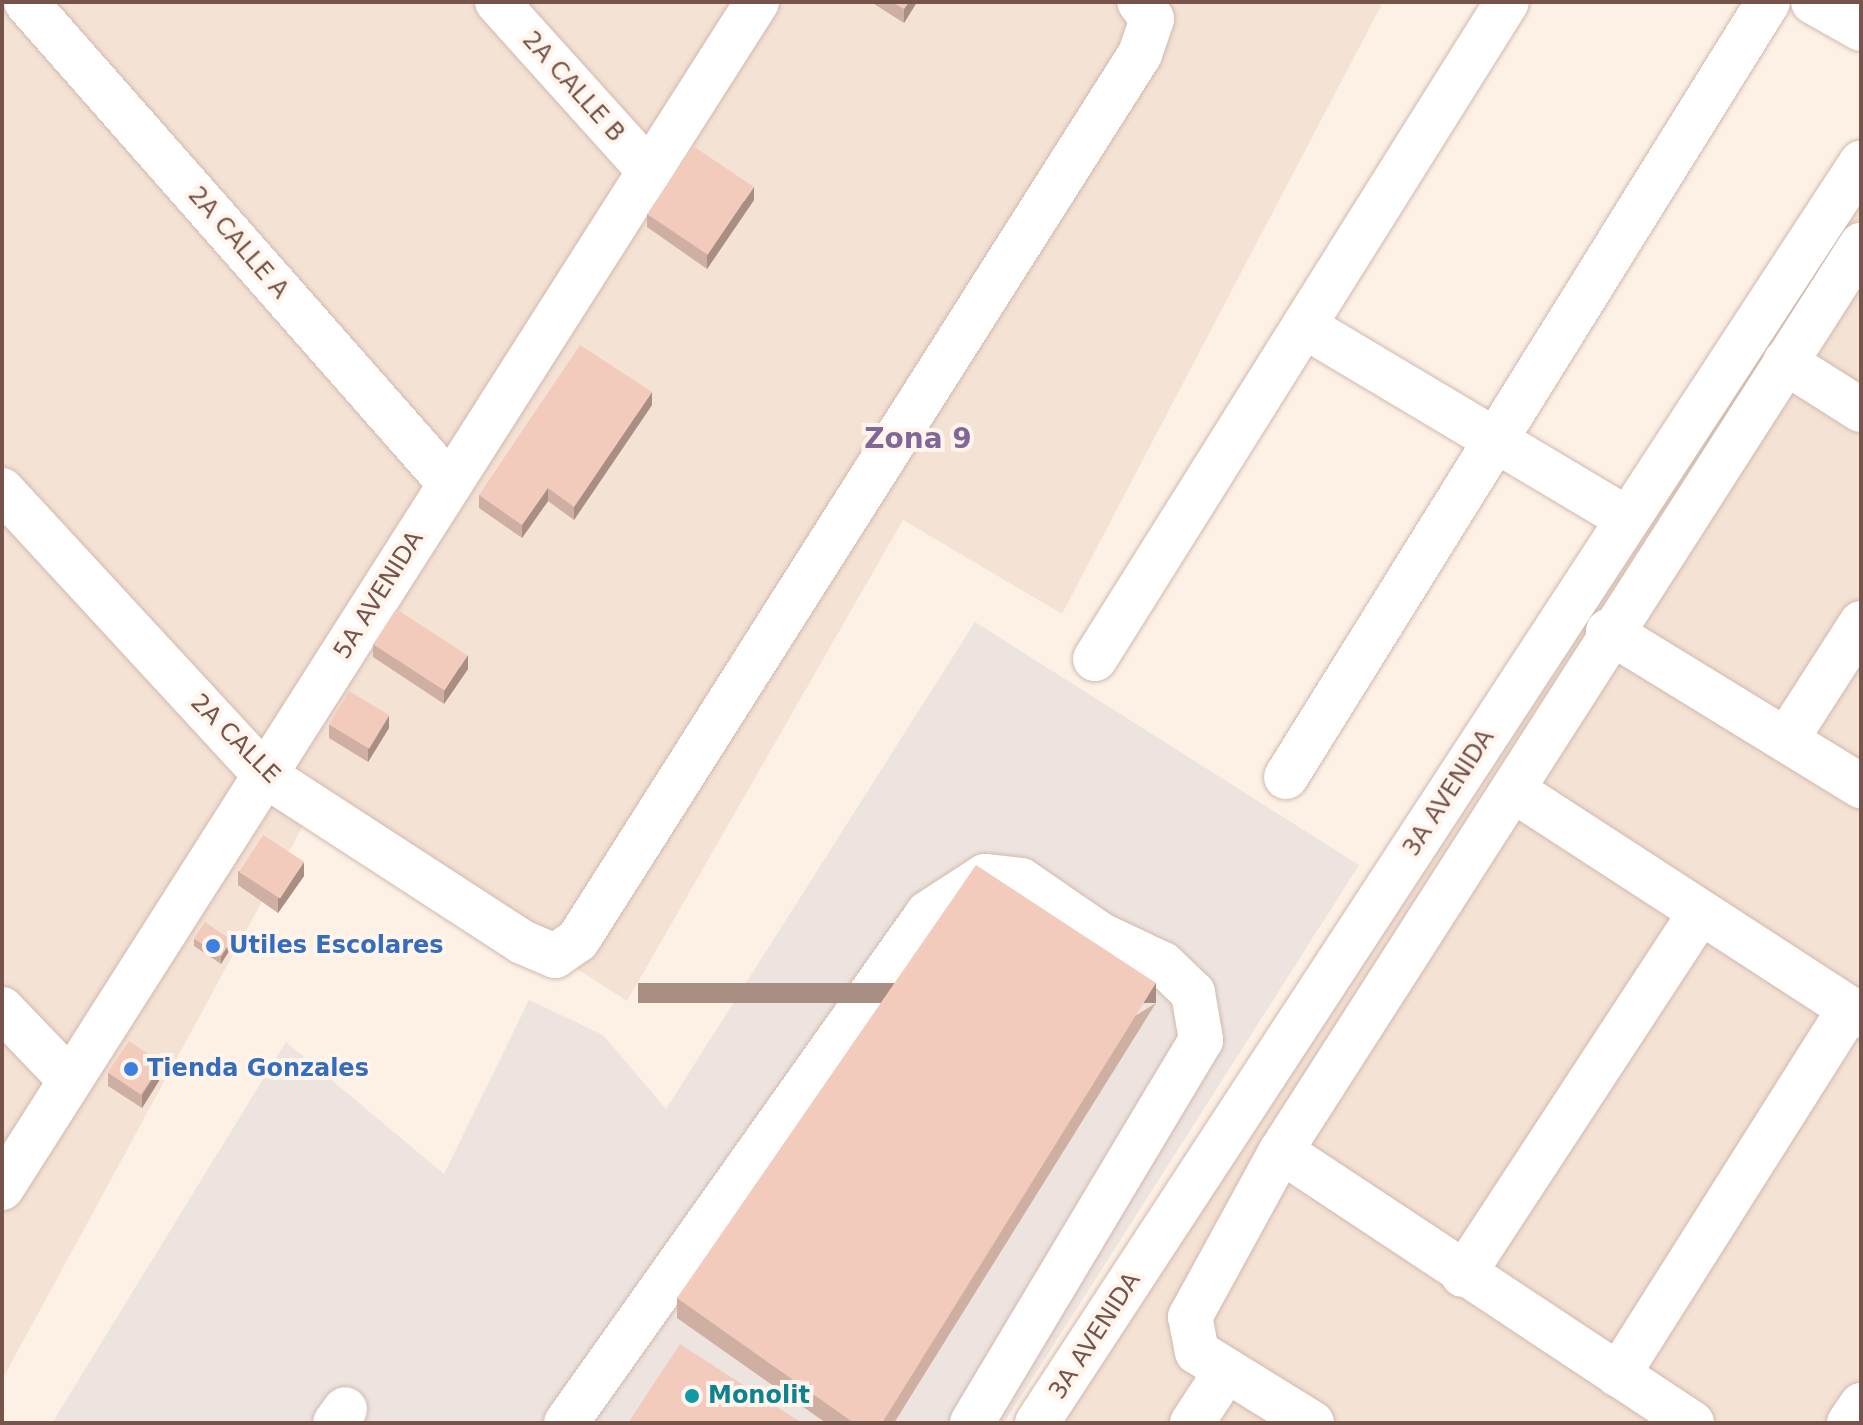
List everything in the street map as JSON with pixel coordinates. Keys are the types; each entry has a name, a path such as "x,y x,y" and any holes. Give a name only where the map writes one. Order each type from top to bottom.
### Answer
{"street":[{"name":"2A CALLE A","path":"26,2 450,484"},
{"name":"2A CALLE B","path":"497,2 649,171"},
{"name":"5A AVENIDA","path":"2,1188 757,2"},
{"path":"1095,659 1507,2"},
{"path":"1286,777 1768,2"},
{"path":"1813,2 1861,29"},
{"name":"2A CALLE","path":"2,490 265,775 522,942 555,956 578,940 1132,67 1146,10"},
{"name":"3A AVENIDA","path":"1037,1423 1861,163"},
{"path":"1312,1423 1244,1395 1197,1352 1190,1317 1281,1151 1513,790 1608,631 1861,245"},
{"path":"1304,326 1628,519"},
{"path":"1785,362 1861,410"},
{"path":"1786,740 1861,623"},
{"path":"1608,631 1861,786"},
{"path":"1513,790 1855,1012 1618,1375"},
{"path":"566,1423 928,913 985,876 1021,880 1101,935 1163,964 1193,993 1201,1040 972,1423"},
{"path":"1463,1275 1700,913"},
{"path":"2,1009 70,1080"},
{"path":"1281,1151 1463,1275 1692,1423"},
{"path":"1192,1423 1244,1395"},
{"path":"1849,1423 1861,1405"}],"shaded area":[{"path":"2,2 1383,2 1062,614 903,520 627,1001 316,802 2,1380"},
{"path":"1861,166 1861,1405 1849,1423 1041,1423"},
{"path":"975,622 1359,865 1004,1423 52,1423 286,1042 444,1174 529,1000 603,1035 666,1109"}],"building":[{"path":"892,2 909,2 904,9"},
{"path":"693,146 754,187 708,255 647,214"},
{"path":"580,345 652,392 574,507 548,488 522,525 479,495"},
{"path":"396,609 467,655 444,691 373,644"},
{"path":"349,691 389,715 369,749 329,724"},
{"path":"263,835 304,862 280,899 239,872"},
{"path":"976,865 1156,983 882,1423 854,1423 677,1298"},
{"name":"Utiles Escolares","path":"205,922 232,940 220,956 194,939"},
{"path":"129,1041 162,1063 141,1095 108,1073"},
{"path":"680,1344 802,1423 628,1423"}],"place":[{"name":"Utiles Escolares","path":"213,946"},
{"name":"Tienda Gonzales","path":"131,1069"},
{"name":"Monolit","path":"692,1396"}],"district":[{"name":"Zona 9","path":"918,439"}]}
